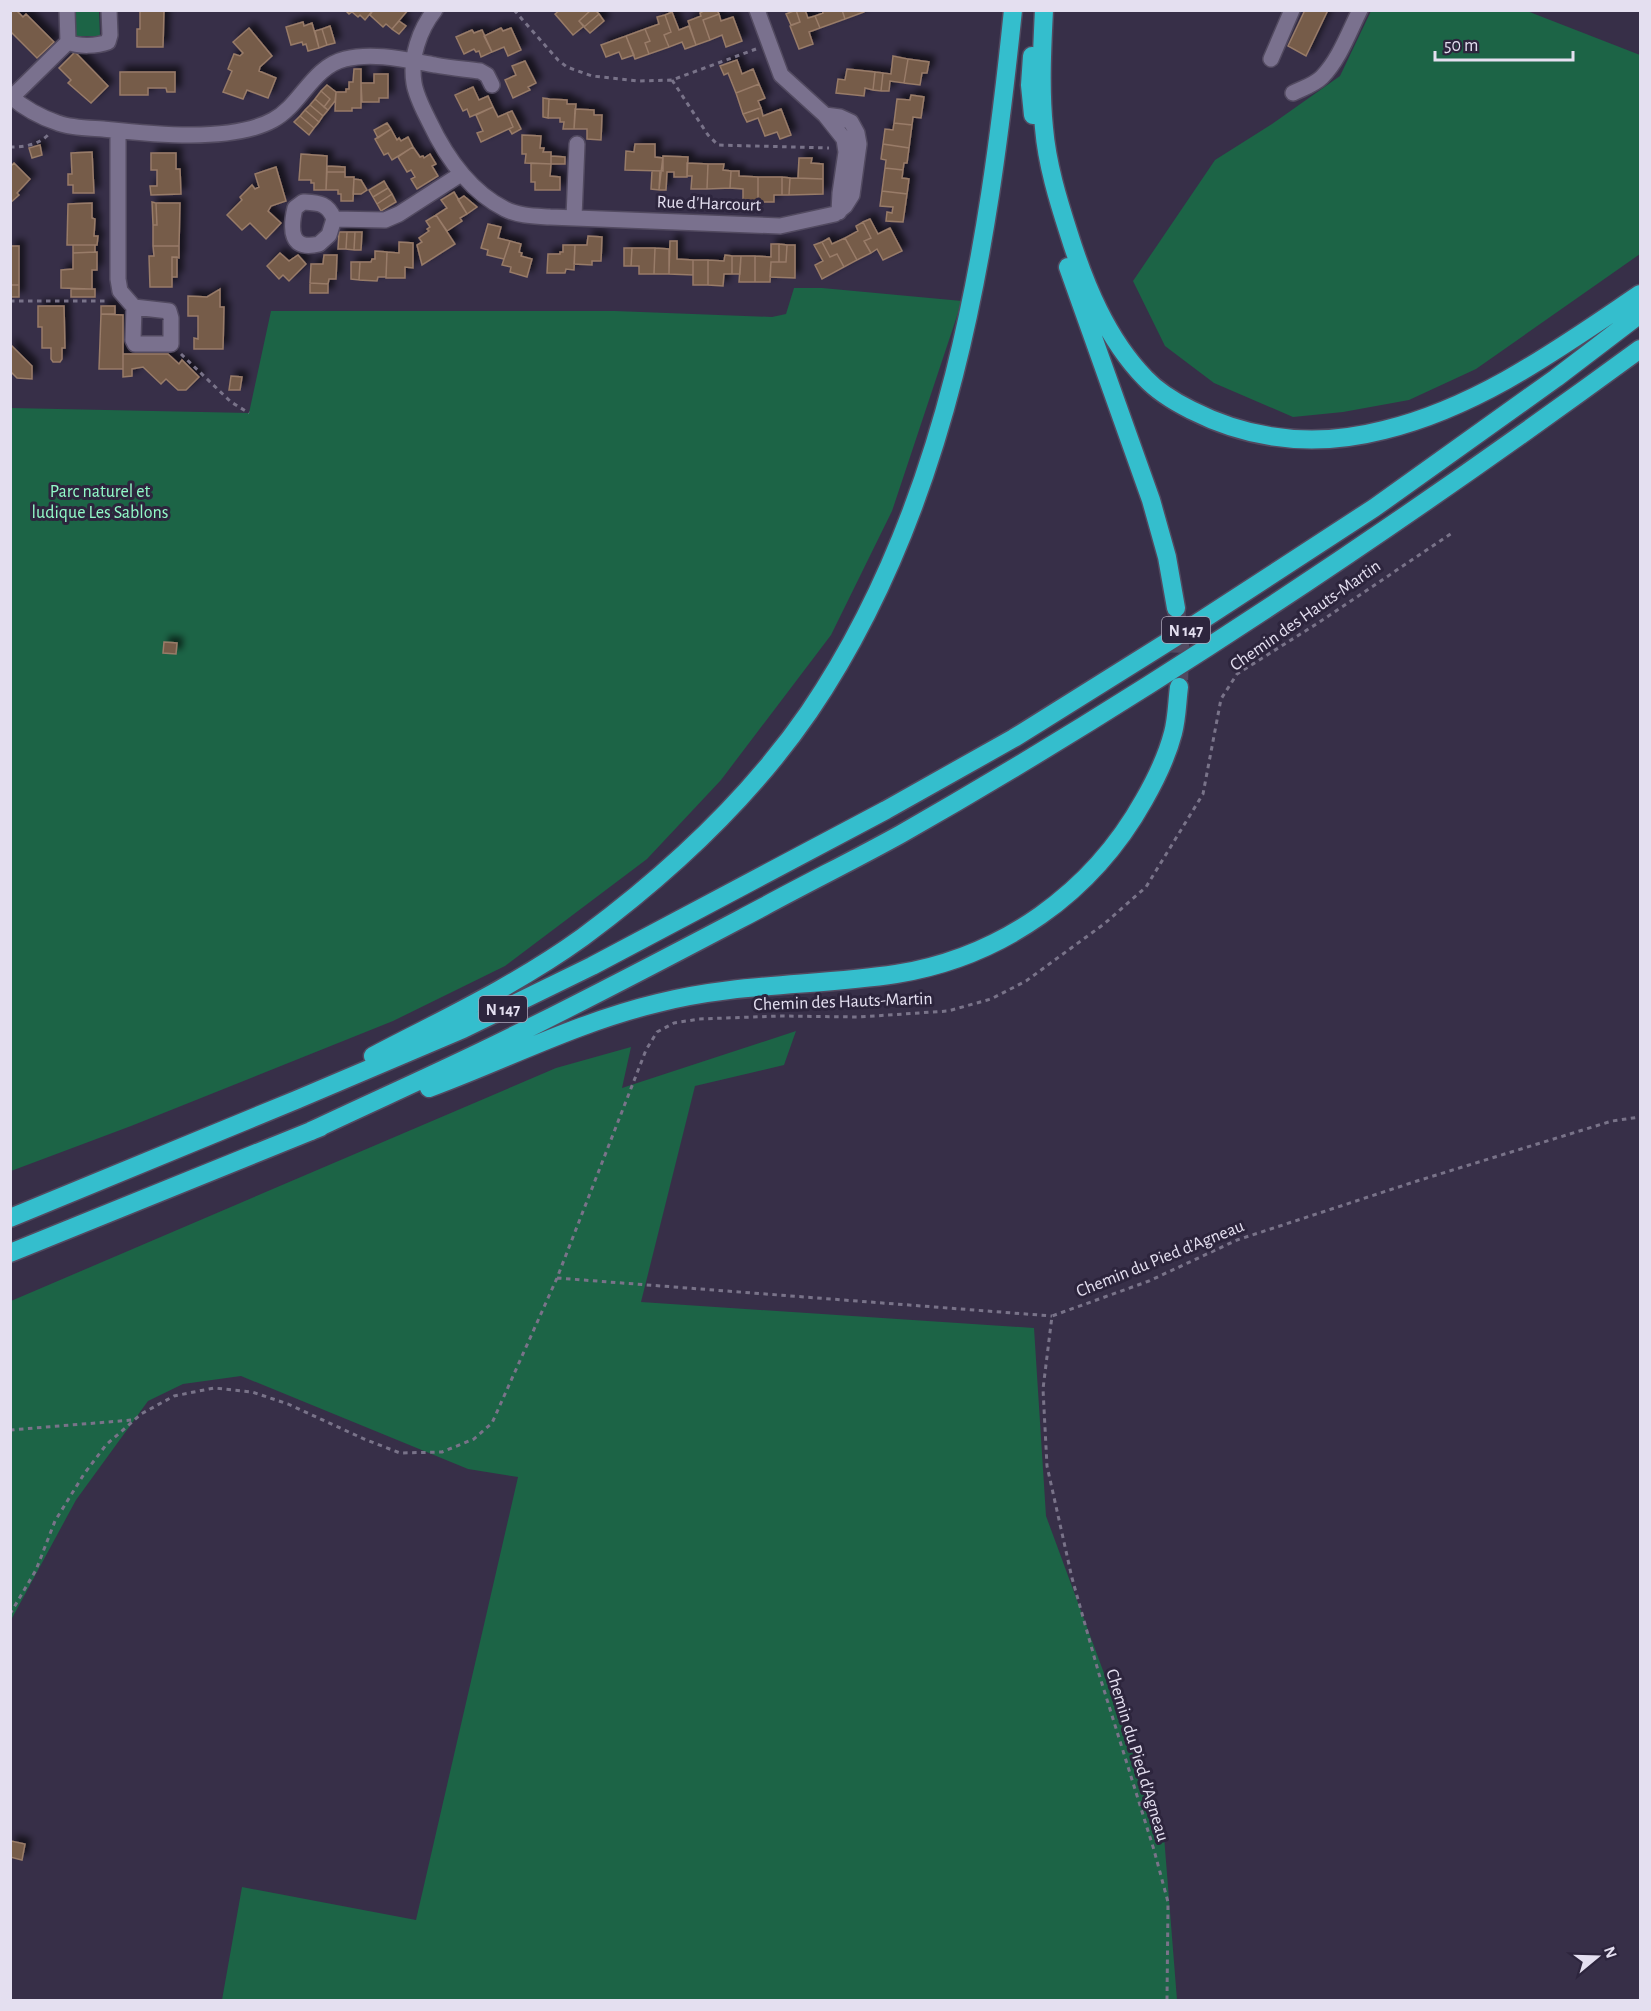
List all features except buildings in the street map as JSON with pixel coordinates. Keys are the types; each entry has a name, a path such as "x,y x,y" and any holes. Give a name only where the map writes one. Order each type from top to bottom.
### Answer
{"highway":[{"path":"296,1100 367,1059 497,992 582,938 651,883 710,829 761,773 808,713 846,652 882,583 915,502 940,429 960,356 977,273 1005,90 1013,10"},
{"path":"1034,10 1030,85 1034,139 1041,178 1057,235 1151,500 1167,557 1176,608"},
{"path":"1044,10 1044,129 1055,191 1097,309 1120,348 1146,379 1173,400 1211,420 1246,432 1277,438 1332,439 1392,428 1432,416 1482,394 1556,350 1641,294"},
{"name":"N 147","path":"10,1218 463,1029 592,966 886,810 1014,738 1182,633 1374,508 1556,378 1641,314"},
{"name":"N 147","path":"10,1253 311,1131 480,1052 606,989 897,836 1196,656 1354,552 1507,446 1641,349"},
{"path":"311,1131 437,1085 595,1021 659,1002 715,992 897,974 943,964 989,946 1032,923 1071,893 1106,857 1132,822 1158,776 1174,732 1179,687"}],"street":[{"path":"67,10 68,42 11,98 30,111 59,124 118,131 191,135 251,128 278,117 322,71 342,60 369,57 480,71 487,75 492,85"},
{"path":"68,42 75,45 108,42 109,10"},
{"path":"757,10 784,80 825,115 840,133 846,149 839,212"},
{"path":"1271,59 1292,10"},
{"path":"1293,93 1323,76 1338,54 1360,10"},
{"name":"Rue d'Harcourt","path":"431,12 413,61 414,82 418,97 441,146 462,174 492,201 513,213 780,225 839,212"},
{"path":"825,115 846,119 854,126 859,137 852,195 839,212"},
{"path":"118,131 118,286 129,302 135,344 171,344 169,311 129,302"},
{"path":"574,217 577,144"},
{"path":"334,219 385,220 399,214 462,174"}],"path":[{"path":"514,10 558,60 567,67 592,76 639,81 672,80 769,44"},
{"path":"672,80 708,135 718,145 846,149"},
{"path":"10,147 21,147 43,139 59,124"},
{"path":"10,302 129,302"},
{"path":"171,344 231,402 249,413"},
{"name":"Chemin des Hauts-Martin","path":"10,1614 36,1570 56,1521 84,1474 106,1445 134,1420 174,1396 214,1388 252,1392 288,1404 400,1453 442,1452 474,1439 492,1423 550,1295 646,1050 657,1032 674,1023 699,1019 780,1016 859,1017 948,1011 990,999 1026,981 1104,924 1146,887 1203,794 1221,699 1237,674 1318,623 1452,532"},
{"name":"Chemin du Pied d’Agneau","path":"1167,2001 1168,1902 1072,1578 1047,1466 1042,1389 1052,1316 1149,1281 1238,1240 1612,1121 1641,1117"},
{"path":"557,1278 1052,1316"},
{"path":"10,1430 134,1420"}],"green space":[{"path":"1371,11 1527,11 1640,55 1640,254 1476,369 1409,400 1343,412 1293,417 1214,383 1165,346 1133,281 1215,160 1272,124 1340,76"},
{"path":"76,12 99,12 100,36 76,36"},
{"name":"Parc naturel et ludique Les Sablons","path":"794,288 822,288 962,301 892,511 831,635 721,780 647,859 505,966 393,1021 131,1126 11,1171 11,408 249,413 271,311 615,311 772,317 786,314"},
{"path":"796,1031 784,1065 695,1086 641,1302 1034,1328 1046,1516 1164,1836 1177,2000 222,2000 242,1887 416,1920 518,1477 468,1469 241,1376 183,1384 148,1401 76,1500 11,1620 11,1301 556,1068 631,1047 622,1088"}],"tunnel":[{"path":"1176,608 1180,646 1179,687"}]}
